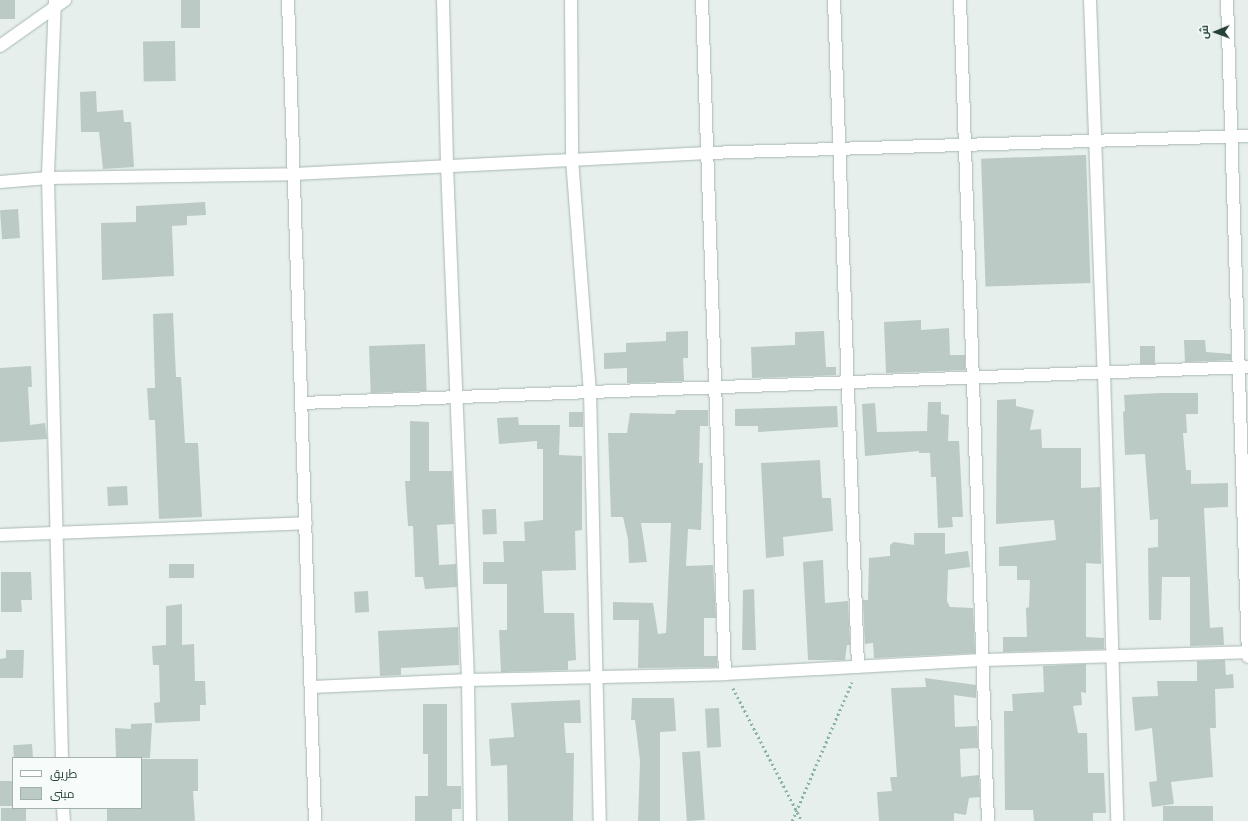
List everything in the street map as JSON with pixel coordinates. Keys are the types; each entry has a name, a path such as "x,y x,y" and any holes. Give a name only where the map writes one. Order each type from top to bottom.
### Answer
{"street":[{"path":"0,46 55,4 65,0"},
{"path":"288,0 312,687 315,821"},
{"path":"443,0 447,166 458,398 468,680 470,821"},
{"path":"571,0 572,159 590,391 600,821"},
{"path":"702,0 717,388 725,674"},
{"path":"834,0 846,381 858,667"},
{"path":"960,0 988,821"},
{"path":"1090,0 1104,373 1111,656 1117,821"},
{"path":"1227,0 1232,136 1244,367 1248,657"},
{"path":"55,4 48,178 62,757"},
{"path":"0,182 48,178 294,174 707,153 838,151 1095,139 1248,136"},
{"path":"302,403 458,398 590,391 717,388 973,376 1104,373 1244,367"},
{"path":"0,535 306,523"},
{"path":"312,687 468,680 725,674 982,660 1248,652"},
{"path":"63,809 64,821"}],"path":[{"path":"792,821 858,667"},
{"path":"725,674 802,821"}],"building":[{"path":"0,0 15,0 15,19 0,19"},
{"path":"181,0 200,0 200,28 181,28"},
{"path":"175,41 176,81 144,82 143,42"},
{"path":"96,91 97,112 123,110 124,122 131,122 134,167 103,169 99,132 81,132 80,92"},
{"path":"1086,155 1090,283 986,287 981,159"},
{"path":"205,202 206,215 187,216 187,225 172,226 174,276 102,280 101,223 136,222 136,206"},
{"path":"18,209 20,238 2,239 0,210"},
{"path":"173,313 176,377 181,377 185,443 198,443 202,517 159,519 155,420 149,420 147,388 155,388 153,314"},
{"path":"921,320 921,330 949,328 950,355 965,355 965,370 886,373 884,322"},
{"path":"688,331 688,358 683,358 684,381 627,383 627,368 604,369 604,353 626,352 626,343 666,341 666,332"},
{"path":"824,331 826,367 836,367 836,375 752,378 751,347 795,345 795,332"},
{"path":"1184,340 1205,340 1206,352 1231,354 1231,360 1185,362"},
{"path":"425,344 427,391 371,393 369,346"},
{"path":"1140,346 1155,346 1155,364 1140,364"},
{"path":"31,366 32,387 28,387 30,425 45,423 47,439 0,442 0,368"},
{"path":"1198,393 1198,414 1186,414 1187,433 1183,433 1186,470 1191,470 1191,484 1228,483 1228,507 1204,508 1210,628 1223,627 1224,645 1190,646 1190,577 1162,577 1161,620 1149,620 1148,548 1158,547 1158,519 1150,520 1145,454 1125,455 1123,412 1125,411 1124,395"},
{"path":"1016,399 1016,406 1034,410 1030,430 1041,429 1042,448 1081,448 1081,488 1100,487 1101,564 1086,563 1086,637 1104,638 1104,649 1003,652 1003,637 1027,637 1026,608 1029,607 1030,580 1017,580 1017,566 999,566 999,547 1056,540 1054,520 996,524 997,400"},
{"path":"928,402 941,402 941,414 949,415 948,441 959,441 963,517 952,517 953,527 938,528 936,477 931,477 930,453 919,453 919,451 865,456 862,404 875,403 877,432 927,431"},
{"path":"837,406 838,427 758,432 758,426 735,426 735,409"},
{"path":"676,410 708,410 708,426 700,426 699,463 703,463 701,530 688,529 686,566 713,565 716,618 704,618 704,656 717,656 717,667 638,668 639,620 613,620 613,602 653,603 658,634 666,633 671,523 641,523 647,562 629,563 628,539 623,517 611,517 608,433 627,433 630,413 675,414"},
{"path":"569,412 583,412 583,427 569,427"},
{"path":"518,417 519,425 560,425 559,455 582,456 582,530 575,531 576,570 542,571 544,613 574,613 576,660 568,661 568,670 501,672 499,630 507,630 507,584 483,584 483,562 504,562 503,541 525,541 524,522 543,520 543,449 537,449 537,441 499,444 497,418"},
{"path":"410,421 429,422 429,471 452,471 454,524 437,525 439,565 456,564 457,587 425,589 423,577 415,577 413,526 408,526 405,481 410,481"},
{"path":"820,460 822,498 831,498 833,531 783,537 784,556 766,558 761,463"},
{"path":"127,486 128,505 108,506 107,487"},
{"path":"482,509 496,509 497,534 483,534"},
{"path":"914,533 945,533 945,554 968,551 970,567 948,570 947,601 950,607 973,608 975,653 874,658 873,643 865,644 863,600 868,600 869,558 890,556 890,545 894,542 914,545"},
{"path":"823,560 825,603 848,601 850,645 847,645 845,660 808,660 803,562"},
{"path":"169,564 194,564 194,578 169,578"},
{"path":"1,572 31,572 32,600 21,600 22,612 1,612"},
{"path":"754,589 756,650 742,650 743,590"},
{"path":"368,591 369,612 355,613 354,592"},
{"path":"182,604 182,645 194,644 195,681 205,681 206,705 200,705 200,721 155,723 154,703 160,702 159,665 153,665 152,646 166,645 166,606"},
{"path":"458,627 459,665 401,668 401,675 380,676 378,631"},
{"path":"6,650 24,650 23,678 0,678 0,659 6,658"},
{"path":"1225,660 1226,675 1233,674 1234,688 1215,689 1216,728 1210,728 1213,777 1171,782 1174,804 1152,807 1149,782 1157,781 1152,728 1135,731 1132,697 1158,696 1157,681 1197,681 1197,661"},
{"path":"1086,664 1086,693 1081,692 1082,705 1073,706 1078,733 1087,733 1088,773 1104,773 1106,813 1093,813 1093,821 1034,821 1033,810 1005,810 1004,711 1013,711 1012,694 1044,692 1043,666"},
{"path":"925,678 976,685 976,698 954,695 955,727 977,726 978,748 960,749 961,777 979,775 980,797 969,798 966,815 954,813 954,821 879,821 877,792 892,791 890,777 897,777 891,688 926,687"},
{"path":"632,698 674,698 676,731 660,732 660,821 638,821 640,761 635,720 631,720"},
{"path":"580,700 581,723 564,723 566,753 574,753 573,821 508,821 507,765 491,766 489,739 514,737 511,703"},
{"path":"423,704 447,704 447,786 461,786 461,809 452,809 452,821 415,821 415,796 428,796 428,754 423,754"},
{"path":"719,708 721,747 707,748 705,709"},
{"path":"152,723 150,758 116,757 115,728 131,729 131,724"},
{"path":"32,744 33,757 14,757 13,745"},
{"path":"700,751 705,820 687,821 682,752"},
{"path":"142,759 198,759 198,791 193,791 195,821 107,821 107,809 142,809"},
{"path":"0,781 12,781 12,806 0,806"},
{"path":"1163,806 1213,806 1213,821 1163,821"},
{"path":"1,808 26,809 26,821 1,821"}]}
